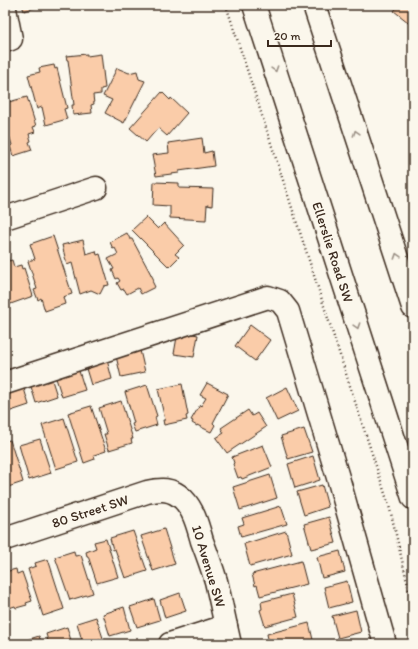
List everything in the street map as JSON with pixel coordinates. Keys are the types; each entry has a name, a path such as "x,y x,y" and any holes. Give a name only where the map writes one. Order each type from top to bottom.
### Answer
{"main road":[{"name":"Ellerslie Road SW","path":"254,5 413,498"},
{"path":"314,5 413,307"},
{"path":"5,9 11,39 5,41"},
{"path":"5,218 96,188"},
{"path":"5,383 268,297 280,301 288,311 339,481 385,644"},
{"path":"392,435 413,471"},
{"name":"80 Street SW","path":"5,539 147,492 159,489 175,493"},
{"name":"10 Avenue SW","path":"175,493 184,500 196,522 216,581 228,635"},
{"path":"170,644 228,635"}],"path":[{"path":"226,5 390,509 413,607"}],"building":[{"path":"22,5 43,5 24,11"},
{"path":"399,5 413,5 413,26 394,11"},
{"path":"87,54 87,56 101,54 105,88 101,89 101,94 93,95 94,104 91,105 92,113 73,115 72,105 74,105 68,60 66,56"},
{"path":"54,65 55,69 57,68 67,108 64,109 67,119 46,125 42,107 37,109 28,75 40,72 39,68"},
{"path":"117,68 129,73 137,71 139,79 145,81 124,123 105,113 112,100 103,96"},
{"path":"162,92 187,113 167,136 158,128 146,142 130,128"},
{"path":"27,97 36,126 33,127 35,132 29,134 31,141 29,142 32,150 13,156 10,146 12,145 5,122 5,103"},
{"path":"202,138 204,153 212,151 214,166 156,176 152,155 169,153 168,143"},
{"path":"154,182 179,183 179,188 213,189 212,206 207,205 206,220 170,218 170,206 153,205"},
{"path":"146,217 158,229 164,223 184,245 175,254 179,257 169,267 132,230"},
{"path":"127,233 130,239 132,239 154,280 152,281 155,287 141,294 138,288 127,294 124,289 121,290 117,283 120,281 118,278 116,279 112,270 114,269 108,259 118,254 115,248 113,249 110,242"},
{"path":"53,236 72,294 63,297 65,304 45,311 41,298 38,300 34,290 37,289 28,261 35,259 30,244"},
{"path":"83,240 86,254 96,251 97,255 100,254 109,285 104,286 100,294 91,290 80,294 72,263 67,265 62,245"},
{"path":"6,251 9,261 12,260 14,267 21,265 22,269 24,268 33,296 5,306 5,252"},
{"path":"250,325 270,340 255,361 235,346"},
{"path":"178,331 198,335 194,357 174,354"},
{"path":"139,346 145,372 121,377 115,352"},
{"path":"106,356 112,379 91,385 84,362"},
{"path":"78,368 85,390 62,397 55,375"},
{"path":"50,374 57,396 36,403 29,380"},
{"path":"22,382 29,405 8,412 5,402 5,387"},
{"path":"207,383 228,394 213,423 215,425 211,432 192,423 193,421 191,420 206,398 200,395"},
{"path":"182,384 188,415 186,416 187,420 164,425 163,420 165,420 158,389"},
{"path":"147,385 157,416 155,417 157,425 135,432 132,424 134,423 125,392"},
{"path":"287,387 298,411 277,421 266,398"},
{"path":"121,401 133,439 131,439 132,443 109,450 104,434 107,434 99,408"},
{"path":"91,406 106,451 94,455 95,459 84,463 68,413"},
{"path":"248,410 252,416 257,413 266,427 227,453 216,438 224,433 221,428"},
{"path":"64,418 78,462 56,469 42,425"},
{"path":"304,429 312,452 288,459 281,436"},
{"path":"40,439 51,473 29,480 19,445"},
{"path":"10,440 23,482 5,488 5,441"},
{"path":"263,445 272,467 242,479 241,477 238,478 232,457"},
{"path":"313,456 320,480 295,488 288,464"},
{"path":"270,475 277,498 240,510 233,487"},
{"path":"322,485 328,507 304,515 297,492"},
{"path":"281,506 287,524 241,537 238,526 244,524 242,518"},
{"path":"329,517 336,543 311,549 304,524"},
{"path":"164,529 175,564 153,571 141,536"},
{"path":"133,531 147,571 125,578 115,549 113,550 110,538"},
{"path":"286,531 292,554 250,566 244,544"},
{"path":"106,539 118,577 97,583 86,552 96,548 94,542"},
{"path":"74,551 75,556 81,555 93,593 70,600 55,557"},
{"path":"340,551 345,572 322,578 317,557"},
{"path":"48,559 64,609 43,616 28,569 36,566 35,563"},
{"path":"301,561 307,584 260,596 257,585 255,586 252,574"},
{"path":"16,569 17,574 22,572 32,601 26,603 27,605 9,608 5,594 5,572"},
{"path":"347,581 352,602 329,608 324,587"},
{"path":"180,593 186,611 165,618 160,600"},
{"path":"292,594 298,617 265,626 260,610 262,609 261,602"},
{"path":"154,599 160,620 137,627 130,607"},
{"path":"124,607 130,630 110,636 103,614"},
{"path":"356,610 361,632 338,638 332,616"},
{"path":"96,617 103,638 83,644 77,623"},
{"path":"309,623 314,644 269,644 267,634"},
{"path":"67,627 72,644 49,644 46,634"},
{"path":"39,636 42,644 17,644 17,643"}]}
